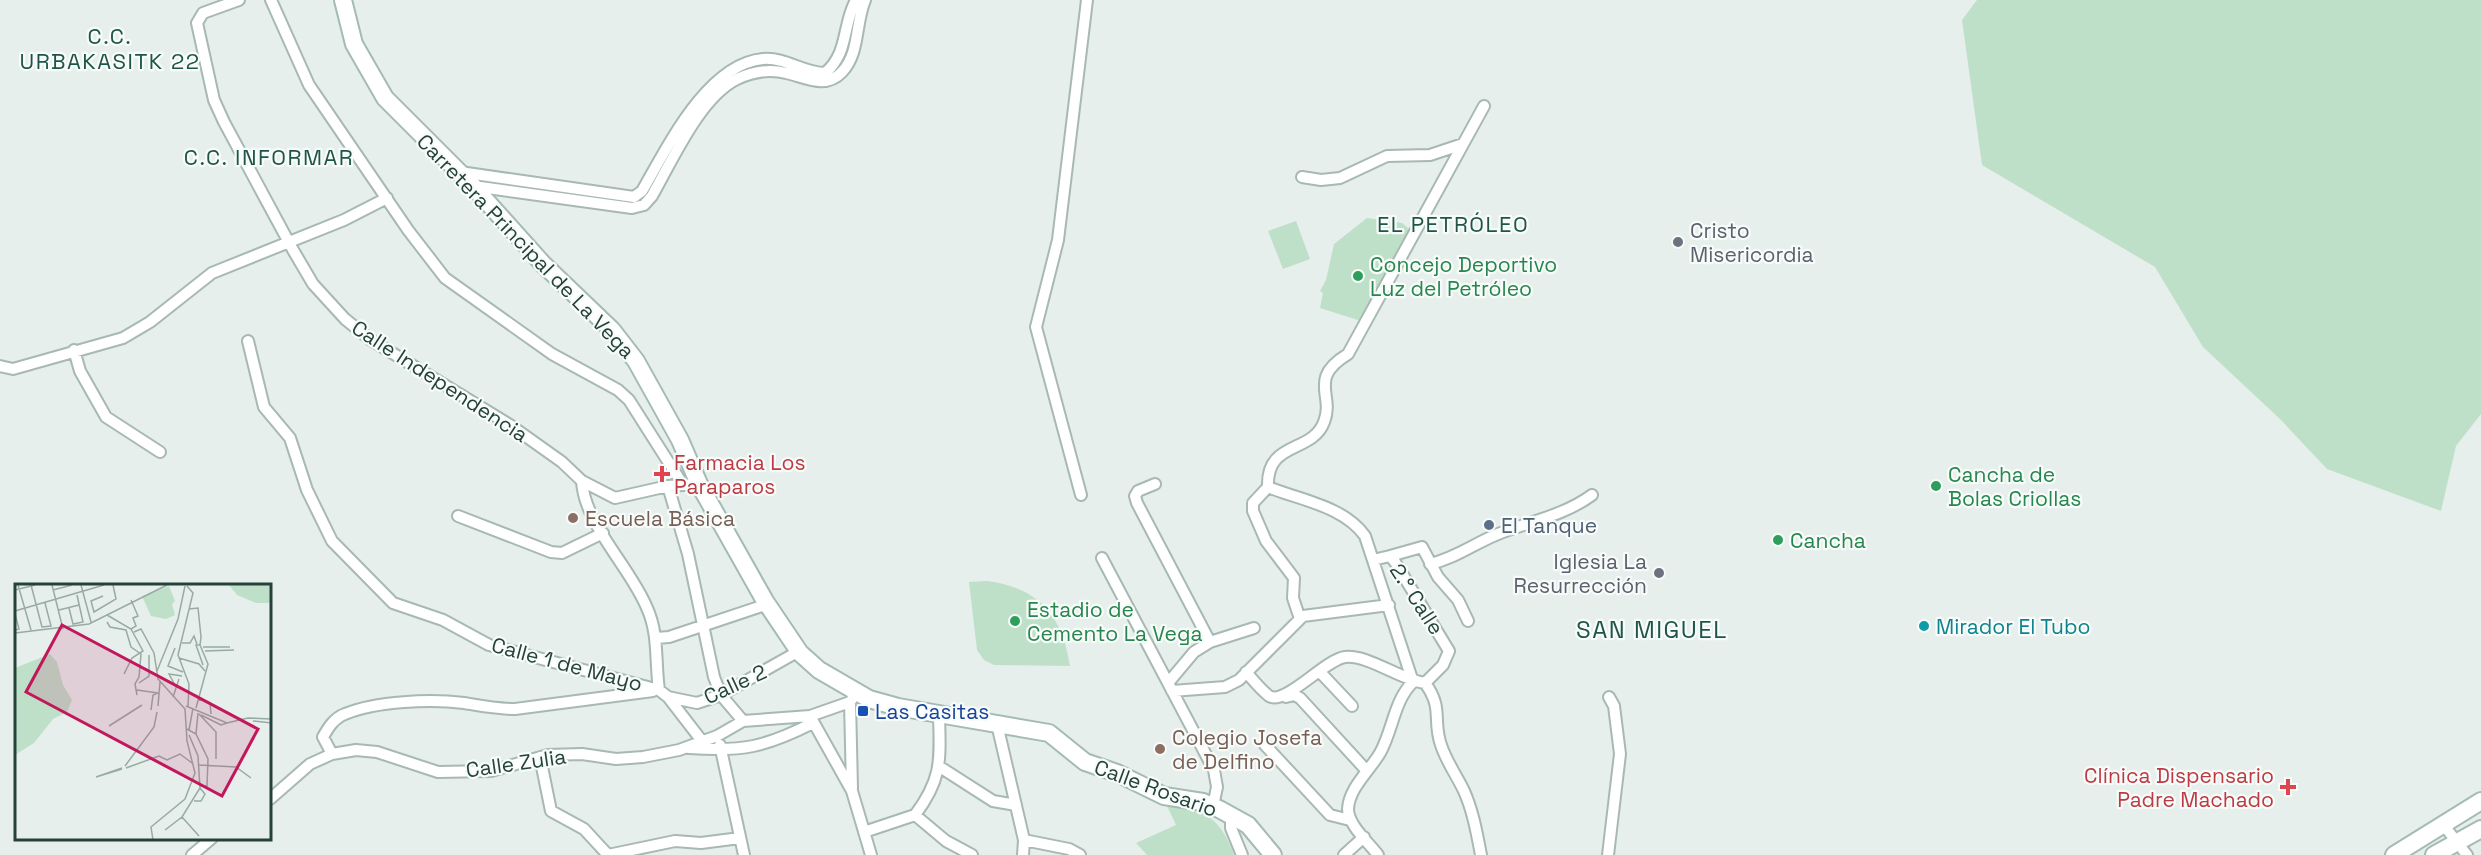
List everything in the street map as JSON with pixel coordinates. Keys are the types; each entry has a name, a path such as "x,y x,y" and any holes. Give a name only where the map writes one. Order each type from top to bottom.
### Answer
{"street":[{"name":"Calle Independencia","path":"239,0 198,17 196,23 214,100 289,242 314,284 345,319 371,340 510,425 562,462 582,481 615,498 668,486 691,484"},
{"path":"271,0 309,85 445,278 552,354 618,390 629,400 691,484"},
{"name":"Carretera Principal de La Vega","path":"343,0 354,44 385,98 460,172 543,264 612,330 636,361 680,440 691,484 768,604 799,651 854,697"},
{"path":"460,172 634,197 642,190 676,133 700,100 731,71 748,62 763,59 782,60 810,73 825,73 834,65 844,49 856,0"},
{"path":"473,186 632,208 644,205 652,196 704,109 735,80 754,72 769,71 785,72 815,82 828,81 840,74 853,58 859,16 865,0"},
{"path":"1081,495 1036,327 1058,240 1087,0"},
{"path":"1300,619 1293,598 1294,578 1282,566 1266,541 1253,511 1253,502 1268,487 1268,475 1278,458 1295,445 1315,438 1321,430 1327,411 1323,397 1324,381 1335,363 1348,354 1484,106"},
{"path":"1302,177 1321,180 1340,178 1387,156 1430,155 1463,144"},
{"path":"0,366 13,369 123,338 150,322 212,273 344,220 387,198"},
{"name":"Calle 1 de Mayo","path":"248,341 264,407 290,438 308,490 332,541 393,603 443,620 489,645 664,693"},
{"path":"74,350 80,371 106,417 160,452"},
{"path":"582,481 588,510 647,606 656,638 664,693 702,741"},
{"path":"1155,484 1138,490 1135,496 1137,503 1210,642"},
{"path":"668,486 688,554 703,626 721,695 743,721"},
{"path":"1268,487 1324,507 1356,524 1365,536 1419,683"},
{"path":"1430,564 1448,559 1498,534 1565,512 1592,495"},
{"path":"458,516 551,552 562,553 603,533"},
{"path":"1390,556 1422,547 1445,587 1458,600 1468,621"},
{"name":"2.° Calle","path":"1373,560 1390,556 1449,651 1443,665 1419,683"},
{"path":"1102,558 1214,770 1218,787 1214,807"},
{"path":"656,638 703,626 768,604"},
{"path":"1170,687 1225,687 1246,672 1300,619 1312,613 1389,605"},
{"path":"1170,687 1194,652 1210,642 1254,628"},
{"name":"Calle 2","path":"664,693 697,703 721,695 799,651"},
{"path":"1286,697 1296,686 1345,657 1356,657 1419,683 1434,696 1439,714 1437,732 1441,747 1465,794 1481,855"},
{"path":"1319,671 1352,706"},
{"path":"1246,672 1270,696 1278,699 1294,695 1300,698 1367,771"},
{"path":"1378,855 1350,820 1348,808 1357,785 1380,752 1405,690 1419,683"},
{"path":"332,754 322,737 331,724 344,714 381,706 436,701 496,709 664,693"},
{"path":"686,747 721,750 758,746 854,697 852,791"},
{"name":"Calle Rosario","path":"854,697 898,707 1049,733 1085,762 1126,777 1164,796 1203,802 1232,816 1248,825 1273,855"},
{"path":"1608,855 1620,754 1614,706 1610,697"},
{"path":"864,832 915,815 930,796 940,767 939,714"},
{"path":"811,720 852,791 871,855"},
{"name":"Calle Zulia","path":"272,797 310,764 332,754 356,750 377,752 413,766 438,772 491,771 540,757 582,754 625,759 643,758 717,736 743,721 811,720"},
{"path":"997,724 1024,840 1023,855"},
{"path":"717,736 744,855"},
{"path":"1265,746 1330,815 1350,820"},
{"path":"540,757 551,811 584,829 608,855 683,842 701,843 740,838"},
{"path":"940,767 993,801 1016,805"},
{"path":"2394,855 2442,823 2481,801"},
{"path":"915,815 946,841 972,855"},
{"path":"1232,816 1231,828 1242,855"},
{"path":"2442,823 2461,849"},
{"path":"2434,855 2461,849 2481,828"},
{"path":"1344,855 1364,837"},
{"path":"192,855 210,840"},
{"path":"1024,840 1069,849 1080,855"},
{"path":"683,842 686,855"}],"green space":[{"path":"1977,0 2481,0 2481,414 2456,446 2441,511 2327,469 2280,419 2203,347 2155,267 1982,165 1962,20"},
{"name":"Concejo Deportivo Luz del Petróleo","path":"1367,218 1402,223 1415,234 1361,321 1320,308 1323,293 1320,291 1326,280 1334,244"},
{"path":"1296,221 1310,259 1283,269 1268,231"},
{"name":"Estadio de Cemento La Vega","path":"987,581 1021,590 1045,607 1061,633 1070,666 994,665 984,660 977,650 969,582"},
{"path":"1167,806 1191,808 1210,817 1224,833 1234,855 1147,855 1136,843 1176,825"}],"place":[{"name":"Cristo Misericordia","path":"1678,242"},
{"name":"Concejo Deportivo Luz del Petróleo","path":"1358,276"},
{"name":"Farmacia Los Paraparos","path":"662,474"},
{"name":"Cancha de Bolas Criollas","path":"1936,486"},
{"name":"Escuela Básica","path":"573,518"},
{"name":"El Tanque","path":"1489,525"},
{"name":"Cancha","path":"1778,540"},
{"name":"Iglesia La Resurrección","path":"1659,573"},
{"name":"Estadio de Cemento La Vega","path":"1015,621"},
{"name":"Mirador El Tubo","path":"1924,626"},
{"name":"Las Casitas","path":"863,711"},
{"name":"Colegio Josefa de Delfino","path":"1160,749"},
{"name":"Clínica Dispensario Padre Machado","path":"2288,787"}],"district":[{"name":"C.C. URBAKASITK 22","path":"110,48"},
{"name":"C.C. INFORMAR","path":"269,157"},
{"name":"EL PETRÓLEO","path":"1453,224"},
{"name":"SAN MIGUEL","path":"1652,629"}]}
